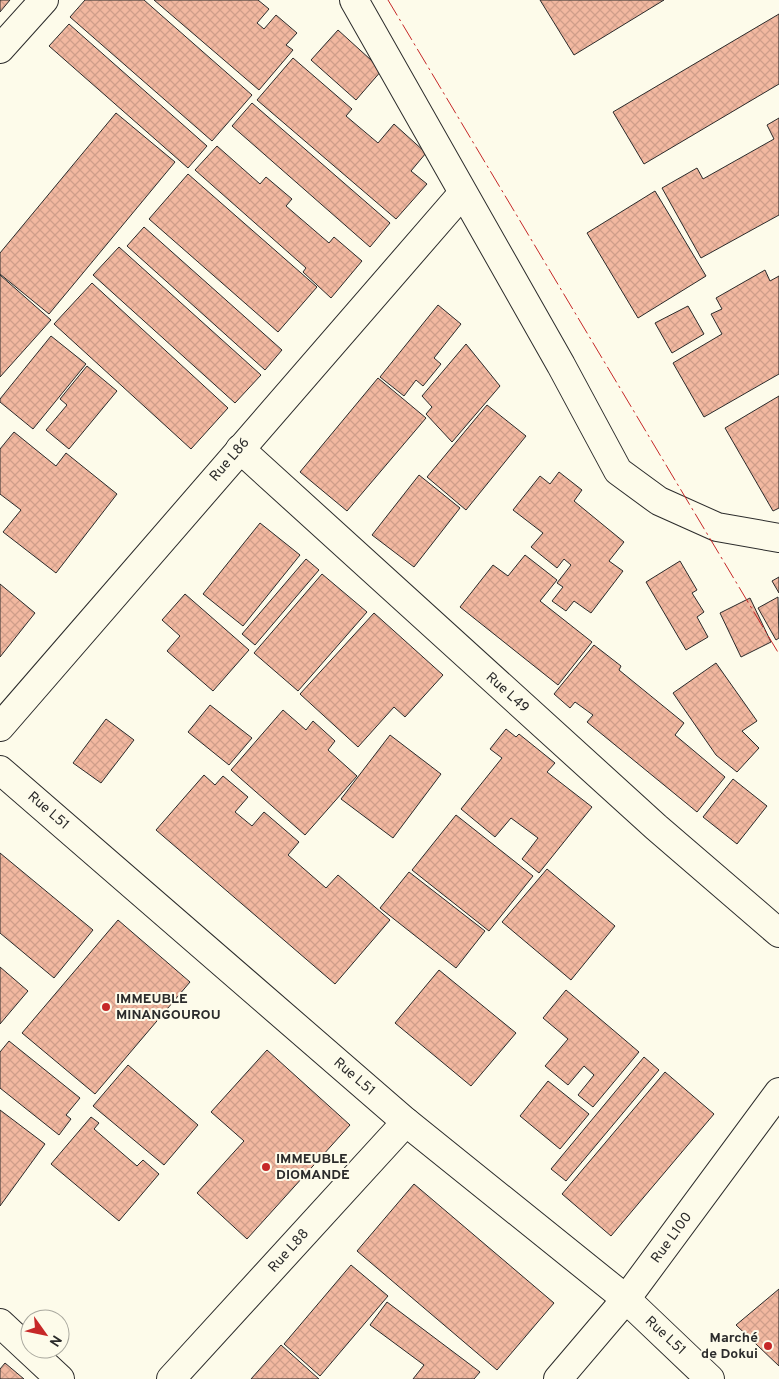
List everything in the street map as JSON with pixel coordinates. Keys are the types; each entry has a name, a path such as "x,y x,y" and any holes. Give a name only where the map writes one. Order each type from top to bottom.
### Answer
{"street":[{"path":"0,49 44,0"},
{"path":"354,0 462,194 561,365 618,471 659,501 717,527 779,538"},
{"name":"Rue L86","path":"0,727 462,194"},
{"name":"Rue L49","path":"240,449 656,827 779,933"},
{"name":"Rue L51","path":"0,770 406,1122 626,1299 710,1379"},
{"name":"Rue L100","path":"558,1379 626,1299 779,1092"},
{"name":"Rue L88","path":"172,1379 406,1122"},
{"path":"0,1323 60,1379"}],"building":[{"path":"0,0 10,0 0,12"},
{"path":"85,0 144,0 252,95 212,141 70,17"},
{"path":"154,0 258,0 269,9 257,23 264,29 276,15 297,33 286,45 293,50 259,90"},
{"path":"540,0 664,0 574,55"},
{"path":"779,14 779,84 644,164 613,112"},
{"path":"69,24 207,146 188,168 49,46"},
{"path":"338,30 382,70 356,100 311,60"},
{"path":"293,58 352,109 346,116 378,143 394,124 426,153 411,171 427,184 396,219 257,100"},
{"path":"252,103 390,223 370,247 232,126"},
{"path":"116,113 175,162 49,314 0,274 0,253"},
{"path":"779,118 779,215 701,258 662,188 697,168 703,179 774,139 767,125"},
{"path":"217,146 260,184 266,177 292,199 286,206 329,243 334,237 362,261 331,298 303,272 306,268 195,170"},
{"path":"188,174 317,287 278,332 149,219"},
{"path":"655,191 706,276 638,318 587,233"},
{"path":"144,227 282,350 265,370 127,246"},
{"path":"119,247 261,375 235,403 93,275"},
{"path":"765,270 770,281 779,276 779,374 704,417 673,363 722,334 711,314 722,309 716,298"},
{"path":"0,275 51,320 0,377"},
{"path":"92,283 228,408 191,449 54,324"},
{"path":"438,305 461,324 434,358 441,364 423,386 416,380 404,396 380,377"},
{"path":"688,306 704,334 672,353 655,323"},
{"path":"51,336 86,364 33,429 0,402 0,399"},
{"path":"466,344 500,386 452,442 426,414 432,407 422,396"},
{"path":"87,366 117,391 69,449 46,430 67,405 60,399"},
{"path":"378,378 426,418 347,511 300,472"},
{"path":"779,396 779,508 773,511 725,428"},
{"path":"487,405 526,436 466,510 427,477"},
{"path":"14,432 56,466 66,453 117,494 56,573 3,532 21,510 0,494 0,449"},
{"path":"559,472 582,490 574,501 624,542 609,561 623,571 591,613 574,601 566,611 552,601 563,587 557,583 571,565 564,559 557,568 531,547 543,533 513,510 540,476 550,484"},
{"path":"419,475 460,508 414,567 372,535"},
{"path":"260,523 300,555 243,626 203,594"},
{"path":"525,555 557,580 540,601 592,642 558,685 460,607 493,565 508,576"},
{"path":"306,559 319,570 255,645 242,634"},
{"path":"680,561 697,590 692,593 704,612 697,617 708,637 686,650 646,582"},
{"path":"322,574 367,612 298,691 254,653"},
{"path":"779,577 779,593 772,581"},
{"path":"0,584 35,613 0,657"},
{"path":"185,594 249,650 213,691 167,651 180,636 162,620"},
{"path":"778,597 779,638 776,640 758,608"},
{"path":"750,598 771,642 741,657 720,613"},
{"path":"374,613 443,675 405,717 394,707 358,747 300,694"},
{"path":"594,645 621,666 619,670 684,723 675,735 725,777 697,812 587,722 593,715 575,702 570,708 554,694"},
{"path":"716,663 757,721 742,731 759,748 737,772 716,755 673,693"},
{"path":"210,705 252,738 229,765 188,732"},
{"path":"283,710 306,730 313,721 335,741 328,750 357,776 305,835 231,770"},
{"path":"106,719 134,740 101,783 73,763"},
{"path":"506,729 516,737 519,734 555,763 547,772 592,807 539,873 522,859 538,838 511,818 495,837 461,809 502,758 490,749"},
{"path":"390,735 441,774 393,838 341,799"},
{"path":"204,775 215,785 223,776 248,797 235,812 252,826 264,812 299,842 288,855 326,888 338,875 390,920 335,984 156,830"},
{"path":"733,779 767,806 737,844 703,817"},
{"path":"456,815 533,876 489,931 412,870"},
{"path":"0,853 93,930 54,978 0,933"},
{"path":"547,869 615,926 571,980 502,922"},
{"path":"409,872 485,931 456,968 380,908"},
{"name":"IMMEUBLE MINANGOUROU","path":"118,920 190,982 95,1094 22,1033"},
{"path":"0,967 28,991 0,1024"},
{"path":"439,970 516,1033 471,1086 395,1023"},
{"path":"566,990 639,1052 593,1107 578,1095 594,1075 584,1066 568,1085 545,1066 568,1039 543,1018"},
{"path":"9,1041 80,1098 66,1115 71,1119 59,1135 0,1088 0,1052"},
{"name":"IMMEUBLE DIOMANDE","path":"267,1050 350,1125 247,1239 197,1193 244,1141 211,1112"},
{"path":"644,1057 659,1070 566,1181 551,1169"},
{"path":"128,1065 198,1125 164,1165 93,1106"},
{"path":"665,1072 714,1114 611,1236 562,1194"},
{"path":"548,1081 589,1114 560,1149 520,1116"},
{"path":"0,1110 45,1144 0,1206"},
{"path":"91,1117 99,1123 94,1129 137,1166 143,1160 159,1174 119,1221 51,1164"},
{"path":"414,1184 554,1303 497,1370 357,1251"},
{"path":"351,1265 388,1296 320,1376 284,1344"},
{"name":"Marché de Dokui","path":"779,1289 779,1366 736,1325"},
{"path":"387,1302 480,1372 474,1379 413,1379 424,1365 370,1325"},
{"path":"281,1345 319,1379 251,1379"},
{"path":"5,1363 24,1379 0,1379 0,1369"}],"power":[{"path":"388,0 779,654"}],"place":[{"name":"IMMEUBLE MINANGOUROU","path":"106,1007"},
{"name":"IMMEUBLE DIOMANDE","path":"266,1167"},
{"name":"Marché de Dokui","path":"768,1346"}]}
